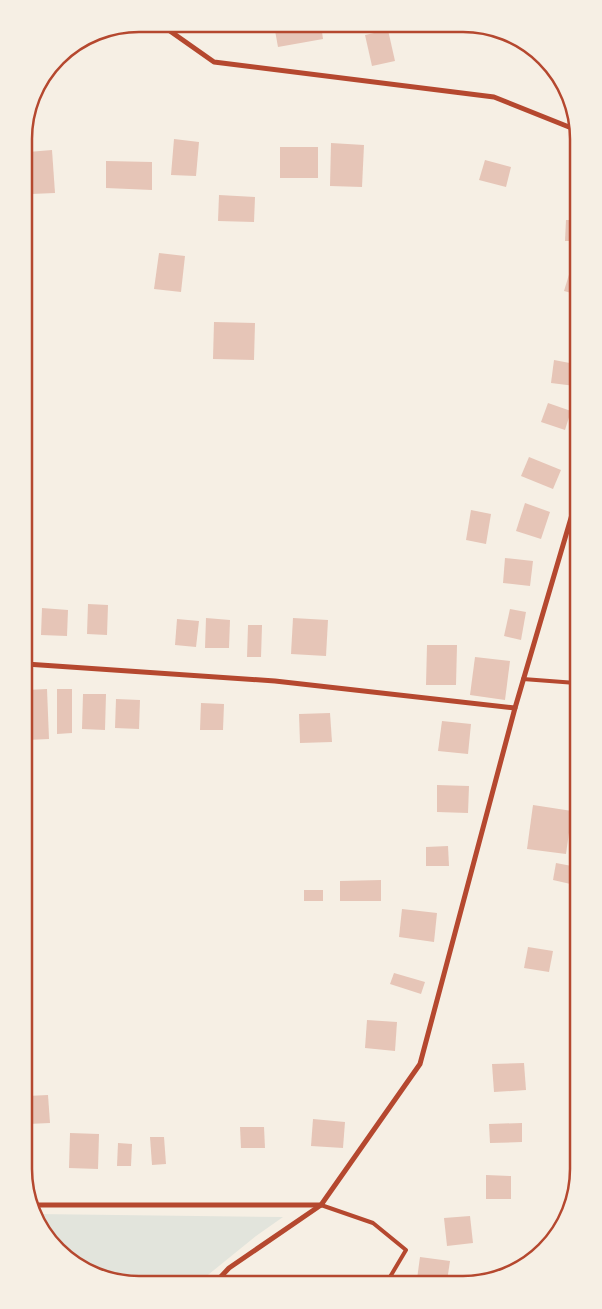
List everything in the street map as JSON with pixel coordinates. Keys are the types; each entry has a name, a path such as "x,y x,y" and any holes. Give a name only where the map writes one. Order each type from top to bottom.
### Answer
{"street":[{"path":"173,33 214,62 494,97 569,127"},
{"path":"222,1276 229,1268 321,1205 420,1064 523,679 570,522"},
{"path":"32,664 276,681 515,708"},
{"path":"39,1205 321,1205"}],"lane":[{"path":"523,679 569,683"},
{"path":"321,1205 373,1223 406,1250 391,1276"}],"shaded area":[{"path":"43,1214 283,1217 207,1276 133,1276 105,1271 80,1258 59,1240"}],"building":[{"path":"322,32 323,39 278,47 275,33"},
{"path":"389,32 395,61 372,66 365,35"},
{"path":"174,139 199,142 196,176 171,175"},
{"path":"331,143 364,145 362,187 330,186"},
{"path":"280,147 318,147 318,178 280,178"},
{"path":"52,150 55,193 33,194 33,152"},
{"path":"485,160 511,167 506,187 479,180"},
{"path":"106,161 152,162 152,190 106,188"},
{"path":"219,195 255,197 254,222 218,221"},
{"path":"566,220 570,220 570,241 565,241"},
{"path":"159,253 185,256 181,292 154,289"},
{"path":"570,272 570,293 564,291"},
{"path":"214,322 255,323 254,360 213,359"},
{"path":"554,360 570,363 570,385 551,383"},
{"path":"548,403 570,411 565,430 541,422"},
{"path":"529,457 561,470 553,489 521,476"},
{"path":"525,503 550,512 541,539 516,531"},
{"path":"471,510 491,514 486,544 466,540"},
{"path":"505,558 533,561 530,586 503,583"},
{"path":"88,604 108,605 107,635 87,634"},
{"path":"42,608 68,610 67,636 41,635"},
{"path":"510,609 526,612 521,640 504,636"},
{"path":"206,618 230,620 229,648 205,648"},
{"path":"293,618 328,620 326,656 291,654"},
{"path":"177,619 199,621 196,647 175,645"},
{"path":"248,625 262,625 261,657 247,657"},
{"path":"427,645 457,645 456,685 426,685"},
{"path":"475,657 510,661 505,700 470,695"},
{"path":"47,689 49,739 32,740 32,690"},
{"path":"57,689 72,689 72,733 57,734"},
{"path":"83,694 106,694 105,730 82,729"},
{"path":"116,699 140,700 139,729 115,728"},
{"path":"201,703 224,704 223,730 200,730"},
{"path":"330,713 332,742 300,743 299,714"},
{"path":"442,721 471,724 468,754 438,751"},
{"path":"437,785 469,786 468,813 437,812"},
{"path":"533,805 569,811 566,854 527,849"},
{"path":"448,846 449,866 426,866 426,847"},
{"path":"556,863 569,866 569,884 553,880"},
{"path":"381,880 381,901 340,901 340,881"},
{"path":"304,890 323,890 323,901 304,901"},
{"path":"402,909 437,913 434,942 399,937"},
{"path":"528,947 553,951 549,972 524,968"},
{"path":"394,973 425,982 421,994 390,984"},
{"path":"367,1020 397,1022 395,1051 365,1048"},
{"path":"524,1063 526,1090 494,1092 492,1064"},
{"path":"48,1095 50,1123 32,1124 32,1096"},
{"path":"313,1119 345,1122 343,1148 311,1146"},
{"path":"522,1123 522,1142 490,1143 489,1124"},
{"path":"240,1127 264,1127 265,1148 241,1148"},
{"path":"70,1133 99,1134 98,1169 69,1168"},
{"path":"150,1137 164,1137 166,1164 152,1165"},
{"path":"118,1143 132,1144 131,1166 117,1166"},
{"path":"486,1175 511,1176 511,1199 486,1199"},
{"path":"470,1216 473,1243 447,1246 444,1218"},
{"path":"420,1257 450,1261 448,1276 417,1276"}]}
